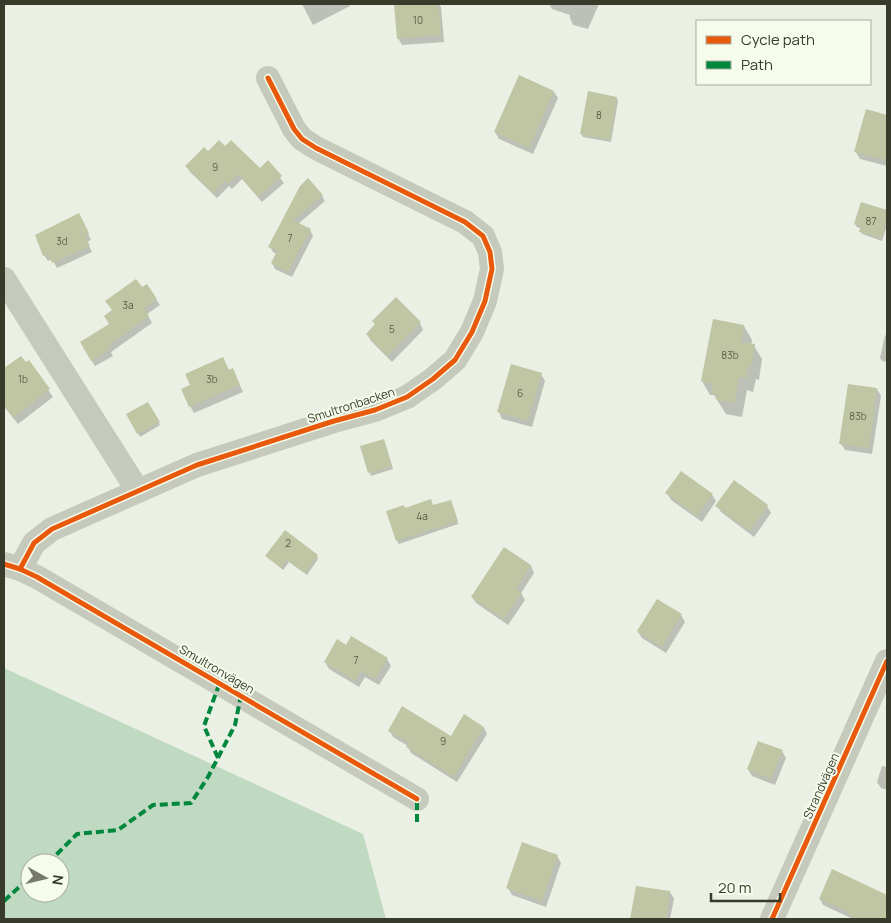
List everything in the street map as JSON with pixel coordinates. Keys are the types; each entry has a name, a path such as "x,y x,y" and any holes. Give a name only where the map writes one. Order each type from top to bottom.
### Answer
{"street":[{"name":"Smultronbacken","path":"12,567 34,543 52,529 197,465 334,421 375,410 406,397 433,379 455,360 472,332 485,301 492,269 490,252 483,236 465,222 316,148 302,139 294,129 268,78"},
{"path":"4,278 138,491"},
{"name":"Smultronvägen","path":"12,567 234,691 417,799"},
{"name":"Strandvägen","path":"772,919 887,661"}],"green space":[{"path":"4,668 363,834 386,919 4,919"}],"building":[{"path":"394,4 438,4 441,35 397,39"},
{"path":"519,75 554,91 529,148 494,132"},
{"path":"588,91 617,97 610,140 580,134"},
{"path":"866,109 887,115 887,150 885,160 854,152"},
{"path":"219,140 225,146 231,140 260,168 268,160 282,176 258,197 238,174 228,184 225,181 213,193 185,166 204,147 208,151"},
{"path":"308,178 323,195 293,220 311,229 288,272 271,263 277,251 268,247 300,186"},
{"path":"861,202 887,210 887,218 881,238 859,232 861,226 854,224"},
{"path":"79,213 89,233 85,236 90,246 52,263 48,254 43,256 35,235"},
{"path":"136,279 142,287 147,284 157,299 144,308 149,316 108,346 110,349 91,361 80,342 109,324 104,316 112,310 105,301"},
{"path":"396,297 421,322 387,356 366,334 375,324 372,321"},
{"path":"713,319 744,325 741,342 755,344 751,367 748,366 746,378 739,377 735,403 716,400 718,395 711,394 713,384 701,381"},
{"path":"21,356 26,362 29,360 50,389 13,418 4,406 4,368"},
{"path":"223,357 229,370 233,368 240,385 189,407 181,389 190,385 185,374"},
{"path":"511,364 542,373 528,421 497,412"},
{"path":"848,384 877,388 869,448 839,444"},
{"path":"148,402 160,422 137,434 126,414"},
{"path":"384,439 392,466 368,473 360,446"},
{"path":"681,471 713,494 697,516 665,493"},
{"path":"734,480 768,505 750,531 715,506"},
{"path":"431,499 433,505 451,500 458,521 396,541 386,511 404,505 405,508"},
{"path":"285,530 318,555 305,573 287,560 281,568 265,556"},
{"path":"504,547 531,565 516,589 522,593 504,619 471,597"},
{"path":"657,599 682,614 662,647 637,631"},
{"path":"351,636 388,658 375,679 361,671 355,681 324,662 337,639 346,645"},
{"path":"402,706 451,736 464,714 484,727 454,777 406,747 409,743 388,731"},
{"path":"758,741 783,750 771,779 747,769"},
{"path":"522,842 558,855 542,901 506,888"},
{"path":"832,869 887,895 887,919 859,919 819,899"},
{"path":"636,886 670,891 666,919 630,919"}],"marked path":[{"path":"218,758 204,726 220,682"},
{"path":"58,853 77,834 118,830 153,805 191,803 208,777 235,725 241,695"},
{"path":"417,799 417,822"},
{"path":"4,901 20,886"}],"cycle path":[{"path":"20,569 34,543 52,529 197,465 334,421 375,410 407,397 433,379 455,360 472,332 485,301 492,269 490,252 483,236 465,222 316,148 302,139 294,129 268,78"},
{"path":"4,564 37,577 417,799"},
{"path":"772,919 887,661"}]}
